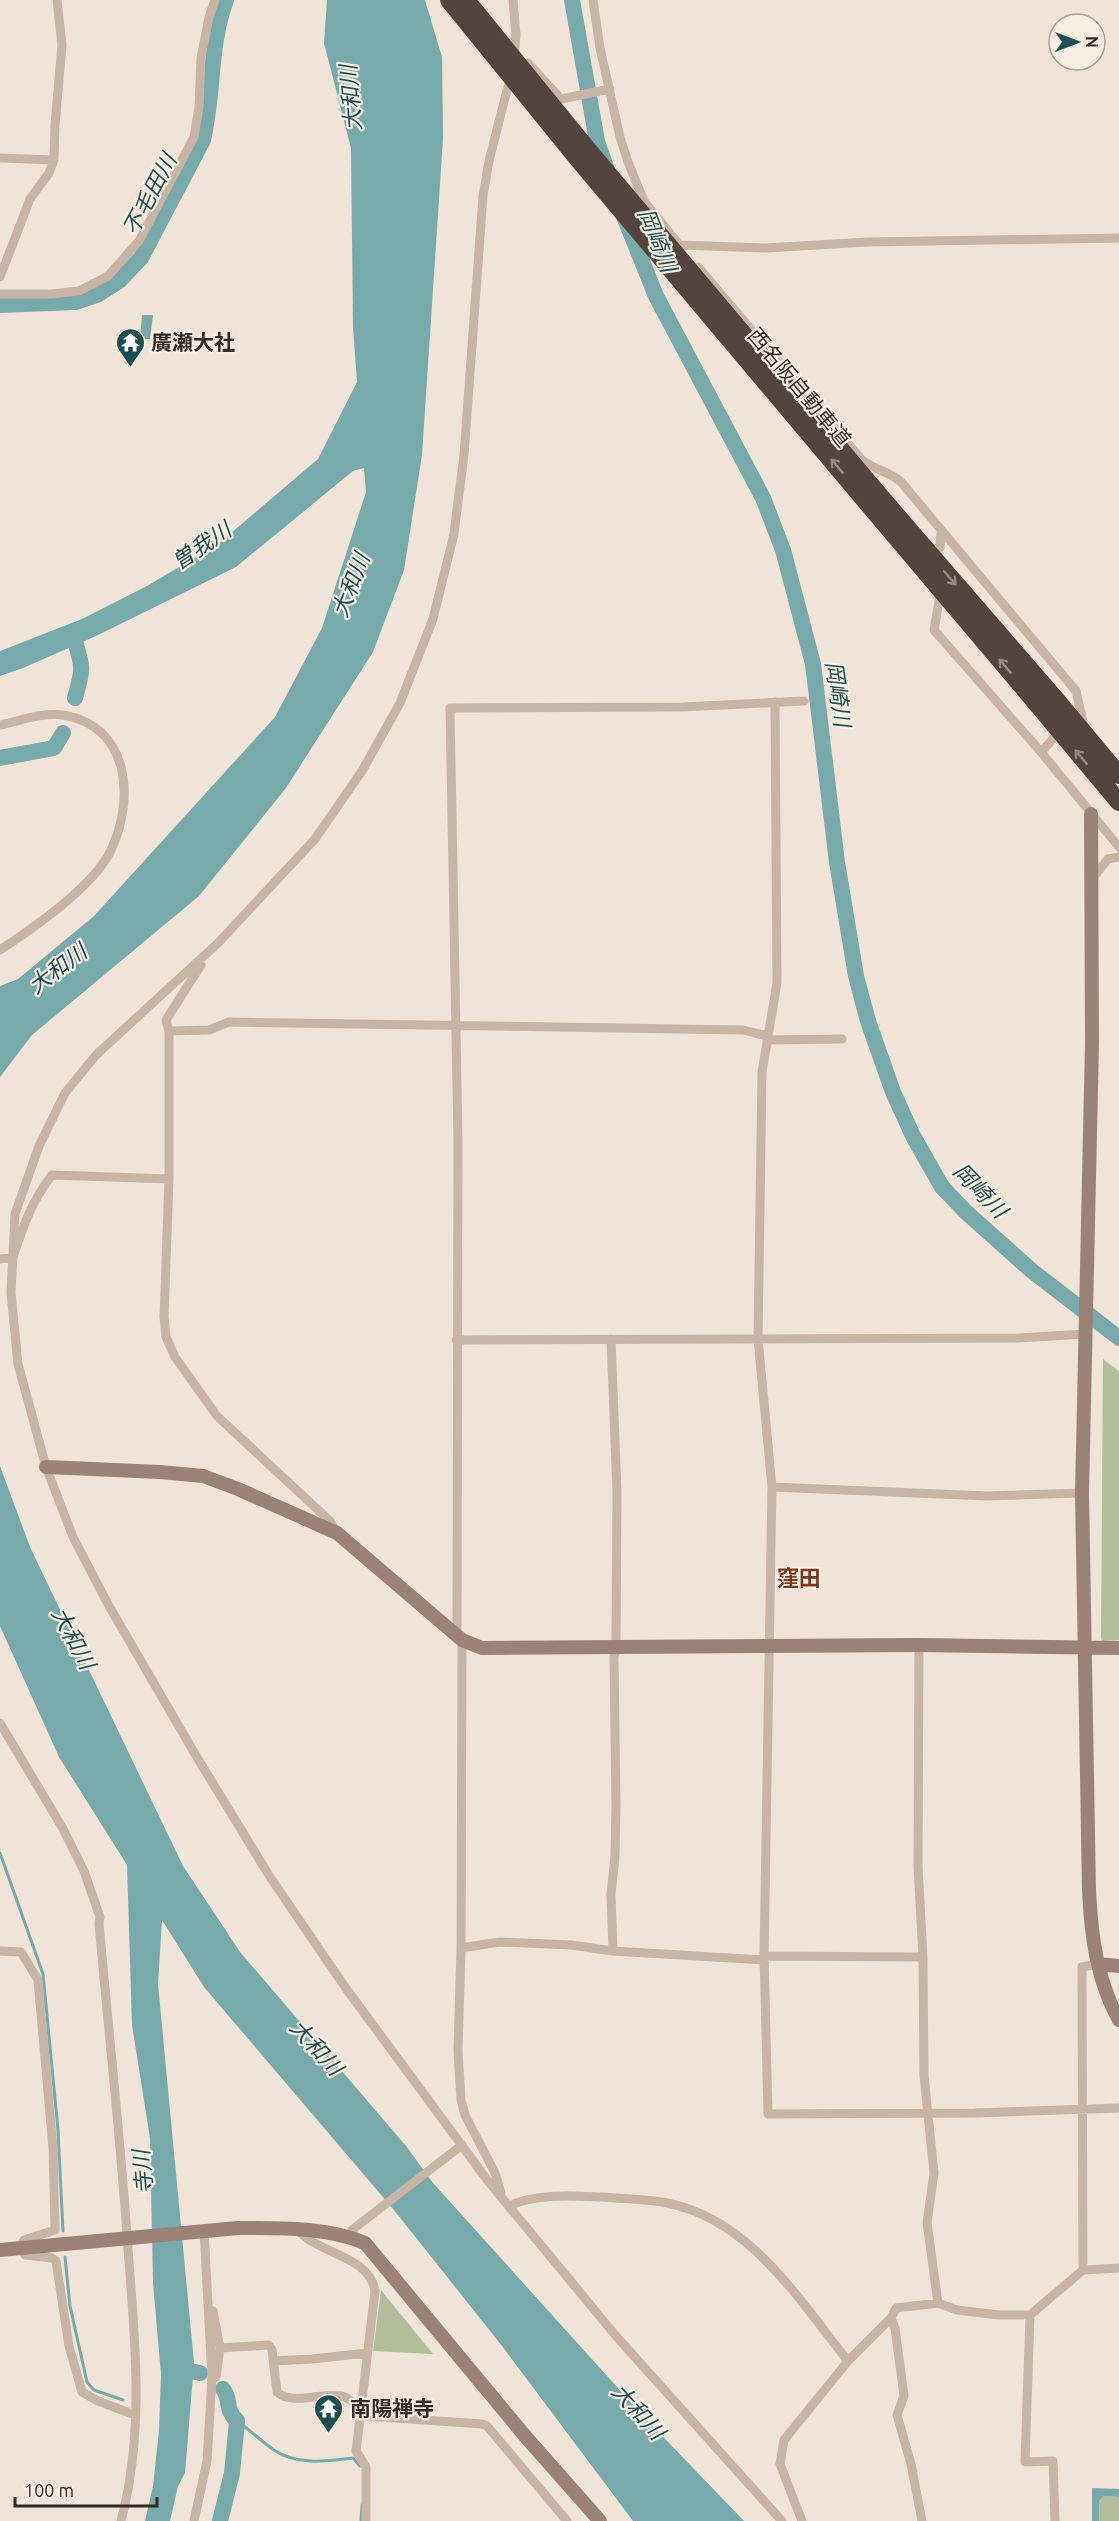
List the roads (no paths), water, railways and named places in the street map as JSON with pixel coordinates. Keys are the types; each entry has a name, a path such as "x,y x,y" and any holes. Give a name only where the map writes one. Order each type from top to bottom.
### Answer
{"highway":[{"name":"西名阪自動車道","path":"449,0 578,159 880,506 1050,706 1119,775"},
{"name":"西名阪自動車道","path":"466,0 880,506"},
{"name":"西名阪自動車道","path":"1050,706 1119,802"}],"street":[{"path":"0,277 30,199 49,173 54,160 55,116 62,45 57,0"},
{"path":"0,294 51,294 79,291 108,276 139,241 194,137 199,107 201,58 207,25 215,0"},
{"path":"513,0 515,48 509,85 489,161 483,196 464,455 454,534 433,619 400,703 362,771 315,839 218,943 96,1055 65,1093 39,1146 15,1214 11,1293 18,1364 46,1467 73,1536 108,1606 264,1868 459,2147 616,2336 782,2521"},
{"path":"593,0 608,90 620,137 636,185 644,201 861,459 896,477 941,530 1076,691 1083,724 1087,731 1119,765"},
{"path":"515,48 561,99 608,90"},
{"path":"0,158 54,160"},
{"path":"680,245 766,248 868,242 1119,238"},
{"path":"940,548 941,530"},
{"path":"939,602 934,630 1041,752 1119,847"},
{"path":"501,2197 495,2173 465,2115 460,2100 458,2051 461,1948 456,1340 458,1141 450,708 683,707 804,701"},
{"path":"775,702 777,983 762,1072 758,1339 771,1487 764,1958 768,2114 975,2113 1119,2108"},
{"path":"1041,752 1081,708"},
{"path":"0,725 40,716 61,715 76,719 104,733 114,745 121,762 123,800 120,823 111,851 96,873 50,916 0,950"},
{"path":"1090,814 1092,1043 1083,1492 1089,1890 1093,1941 1098,1964 1112,2008 1119,2020"},
{"path":"1091,880 1108,859 1119,857"},
{"path":"218,943 194,974 166,1020 169,1031 169,1179 164,1317 166,1337 175,1357 217,1416 330,1521 337,1533"},
{"path":"169,1031 209,1030 229,1022 455,1024 743,1030 767,1038 842,1039"},
{"path":"13,1257 26,1218 38,1194 52,1175 111,1179 169,1179"},
{"path":"1,1259 13,1257"},
{"path":"456,1340 1018,1338 1086,1334"},
{"path":"611,1339 617,1492 614,1658 616,1805 615,1856 611,1894 613,1951"},
{"path":"46,1467 203,1476 238,1489 337,1533 460,1638 473,1646 491,1649 768,1645 1119,1648"},
{"path":"771,1487 987,1496 1083,1492"},
{"path":"919,1645 918,1866 923,1957 924,2076 934,2174 927,2223 938,2303"},
{"path":"0,1723 62,1827 84,1871 100,1917 136,2335 135,2415 130,2473 121,2521"},
{"path":"461,1948 500,1942 571,1945 613,1951 764,1958 923,1957"},
{"path":"0,1951 21,1952 38,1980 52,2148 55,2230 24,2240 20,2248"},
{"path":"1083,2270 1082,1967 1098,1964 1119,1966"},
{"path":"350,2237 352,2230 459,2147"},
{"path":"509,2206 519,2201 574,2196 668,2203 708,2216 760,2253 848,2361"},
{"path":"0,2250 202,2230 249,2228 297,2230 350,2237 365,2243 525,2436 600,2521"},
{"path":"194,2521 207,2461 212,2382 202,2230"},
{"path":"297,2230 313,2242 349,2259 374,2282 375,2291 359,2410 356,2451 366,2467 366,2521"},
{"path":"20,2248 25,2255 52,2258 56,2261 69,2346 82,2392 98,2401 135,2415"},
{"path":"802,2521 780,2464 784,2439 848,2361 891,2318 896,2308 938,2303 957,2310 999,2315 1030,2315 1083,2270 1119,2268"},
{"path":"208,2304 213,2310 220,2348 216,2378 212,2382"},
{"path":"1030,2315 1025,2462 1053,2461 1055,2521"},
{"path":"891,2318 895,2328 903,2396 897,2415 911,2464 922,2521"},
{"path":"220,2348 269,2345 272,2350 277,2391 287,2397 341,2396 350,2399 366,2416 487,2426 567,2521"},
{"path":"273,2361 312,2360 367,2353"}],"water":[{"name":"大和川","path":"327,0 425,0 442,57 443,139 422,455 404,570 373,652 286,788 199,896 32,1035 0,1077 0,986 18,979 94,916 275,717 322,628 366,492 364,468 353,471 236,567 96,636 0,676 0,651 82,619 147,586 218,544 318,459 357,382 353,327 351,148 324,43"},
{"path":"142,315 153,315 150,339 140,339"},
{"name":"大和川","path":"0,1466 30,1547 183,1866 240,1952 406,2146 433,2183 645,2418 744,2521 633,2521 502,2346 394,2210 204,1987 162,1920 158,1984 194,2363 185,2473 178,2486 170,2521 145,2521 153,2486 159,2431 161,2374 153,2283 150,2138 132,2025 127,1865 59,1757 0,1626"},
{"path":"1092,2488 1119,2489 1119,2497 1104,2496 1099,2501 1099,2521 1092,2521"}],"waterway":[{"name":"不毛田川","path":"0,305 76,302 97,295 119,281 141,258 203,140 214,52 226,0"},
{"name":"岡崎川","path":"572,0 597,141 608,173"},
{"name":"岡崎川","path":"623,214 656,296 763,498 783,550 813,664 837,862 856,976 868,1021 893,1092 913,1136 942,1187 966,1212 1032,1271 1119,1338"},
{"path":"73,635 81,666 75,698"},
{"path":"0,758 54,748 63,733"},
{"path":"0,1853 43,1974 58,2130 63,2231"},
{"path":"65,2257 70,2306 87,2382 94,2390 123,2400"},
{"path":"176,2368 200,2373"},
{"path":"220,2521 232,2473 237,2421 229,2408 223,2389"},
{"path":"237,2421 269,2447 283,2455 313,2461 353,2458 360,2466"},
{"path":"361,2521 362,2505"}],"place":[{"name":"廣瀬大社","path":"130,368"},
{"name":"南陽禅寺","path":"329,2434"}],"district":[{"name":"窪田","path":"799,1577"}],"water label":[{"name":"曽我川","path":"201,545"},
{"name":"寺川","path":"142,2172"}]}
